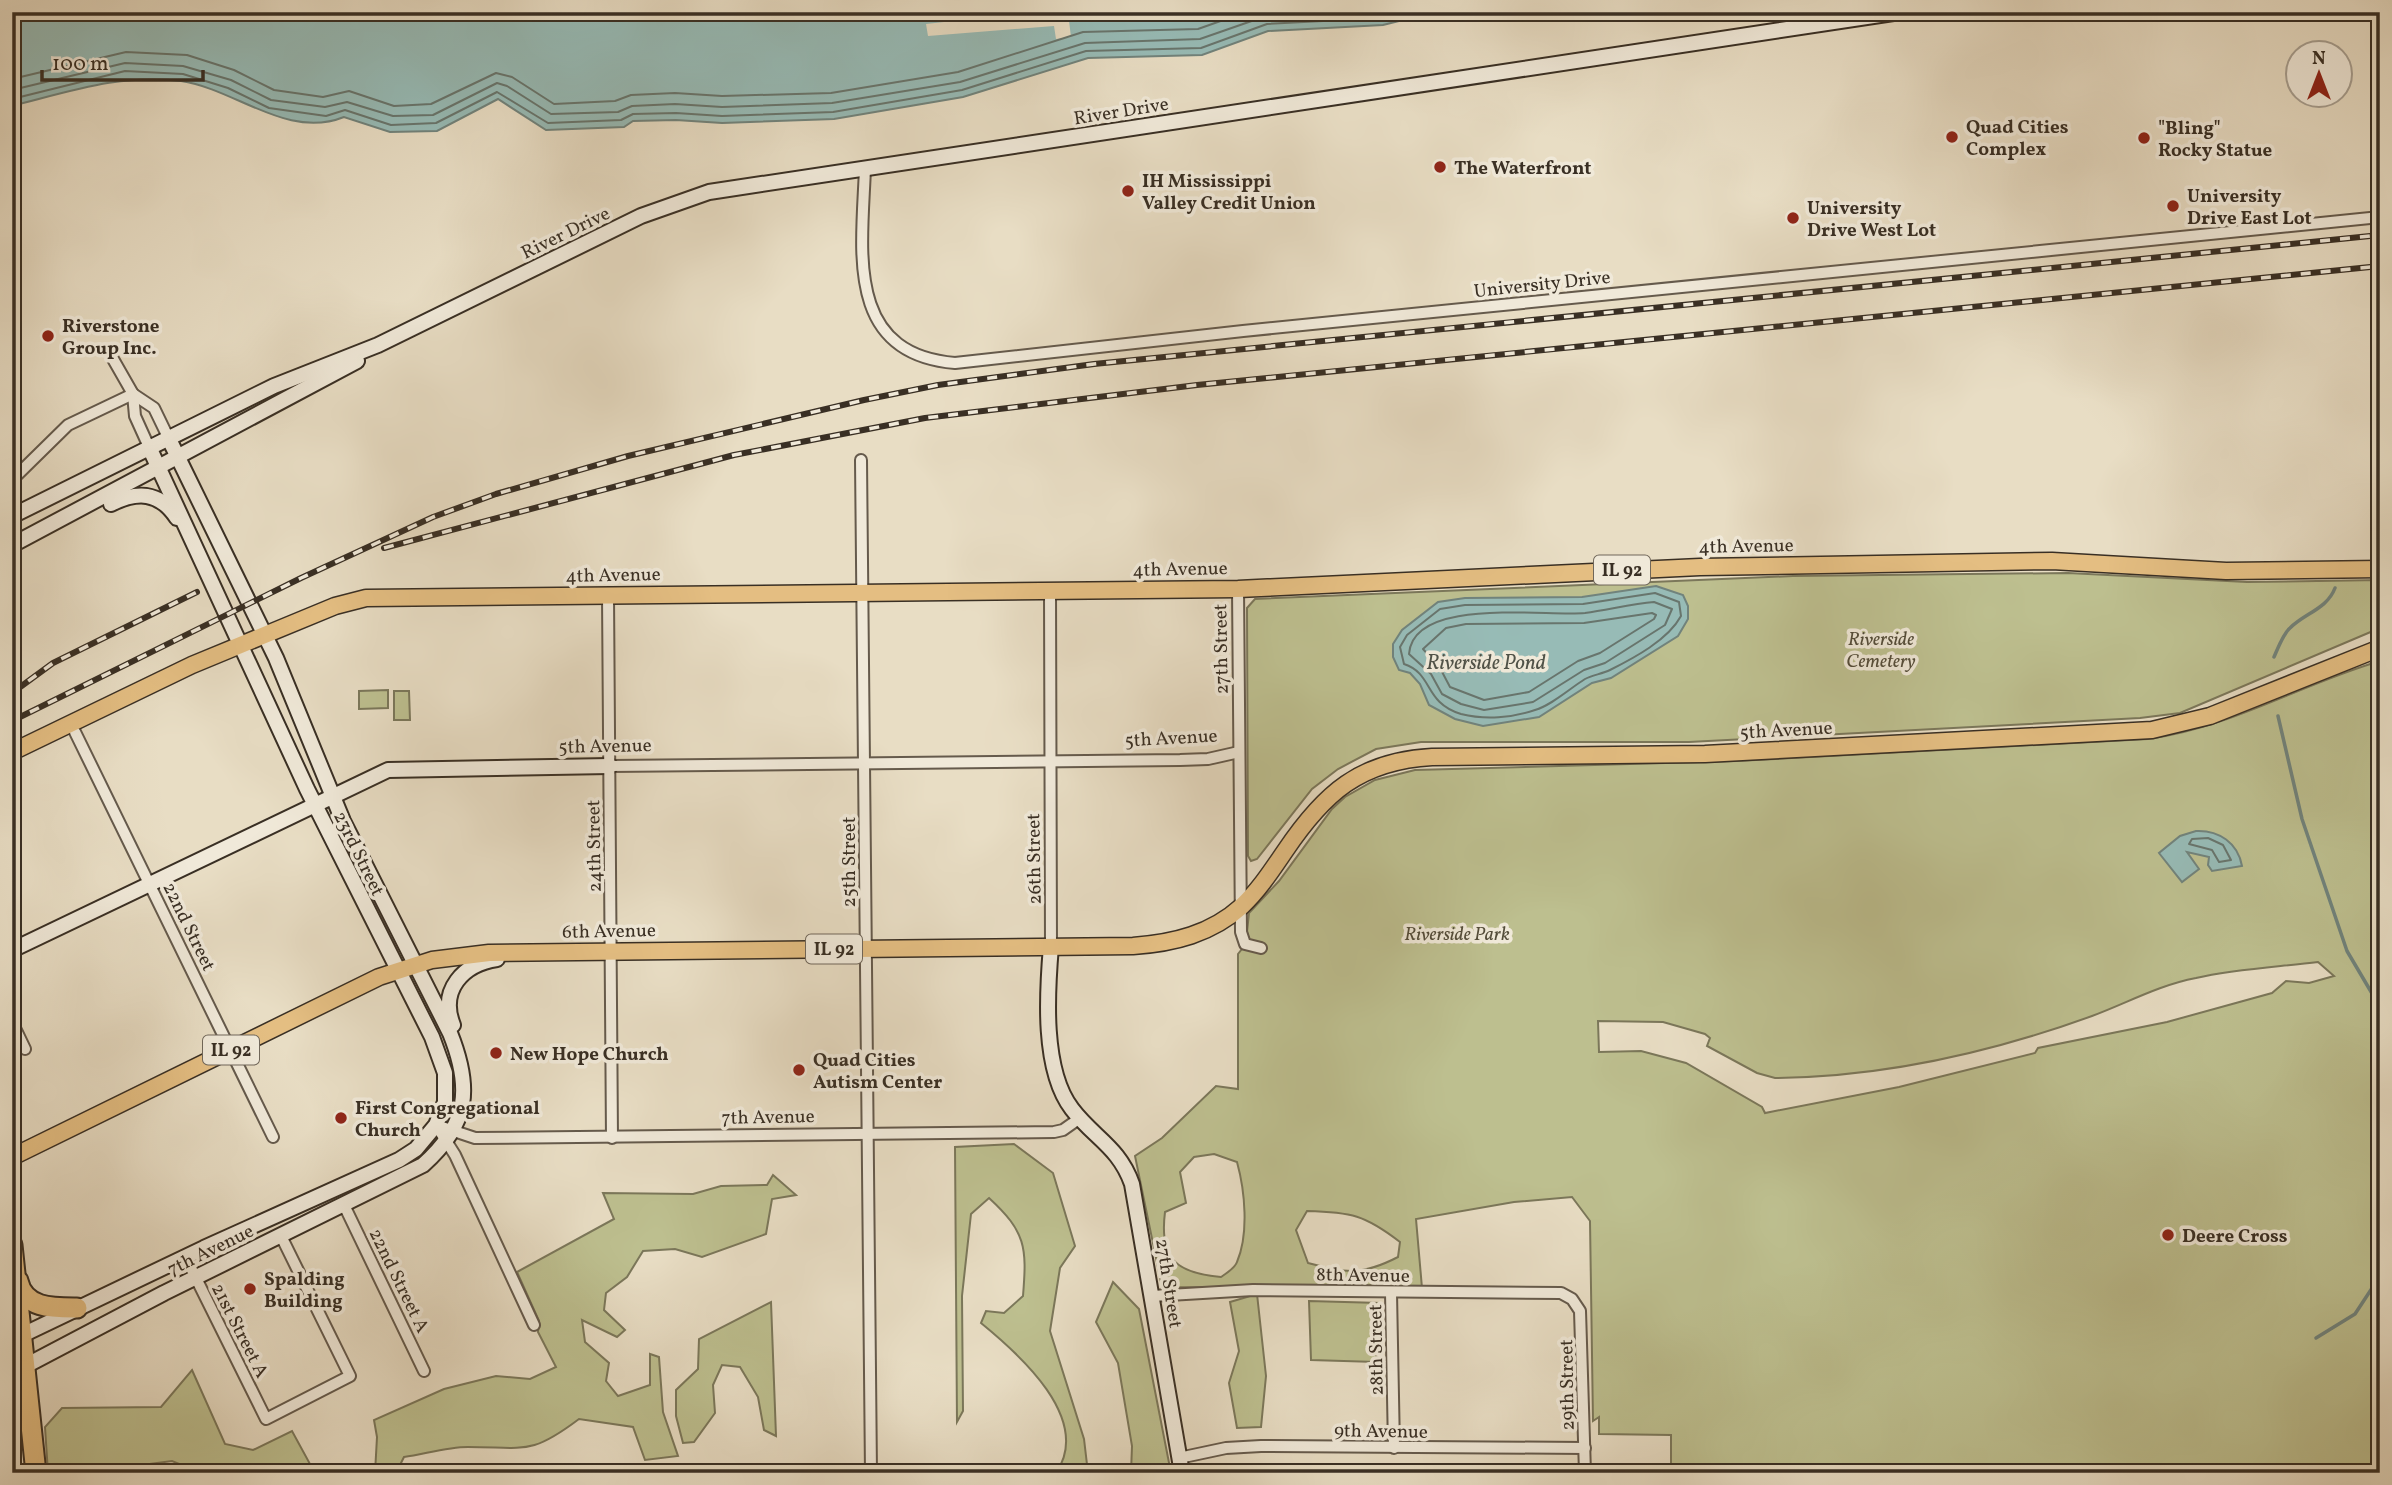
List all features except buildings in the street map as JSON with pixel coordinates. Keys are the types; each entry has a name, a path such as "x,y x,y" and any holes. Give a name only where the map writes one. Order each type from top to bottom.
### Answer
{"highway":[{"path":"12,1245 20,1291 33,1302 47,1308 77,1308"},
{"path":"16,1271 18,1371 36,1473"}],"main road":[{"name":"River Drive","path":"12,516 274,386 378,345 676,201 709,192 1900,12"},
{"name":"River Drive","path":"17,542 352,364 378,345"},
{"name":"23rd Street","path":"168,437 266,636 333,795 464,1067 461,1103 450,1136"},
{"name":"23rd Street","path":"149,447 314,804 432,1037 445,1073 445,1102 436,1125"},
{"path":"17,542 66,525 134,494 153,496 163,502 174,513 190,540"},
{"name":"4th Avenue","path":"12,752 173,673 355,599 1238,589 1700,566 2078,561 2226,571 2380,569"},
{"name":"5th Avenue","path":"1242,906 1325,800 1356,776 1391,762 1432,757 1705,754 2152,730 2210,716 2380,648"},
{"name":"5th Avenue","path":"12,950 314,804 394,769 610,766"},
{"name":"6th Avenue","path":"12,1157 231,1050 416,965 470,954 1133,946 1172,942 1210,928 1242,906"},
{"name":"26th Street","path":"1051,946 1051,1048 1058,1083 1071,1108 1080,1118"},
{"path":"464,1067 461,1044 451,1020 448,1000 455,981 471,965 482,961 547,952"},
{"name":"27th Street","path":"1080,1118 1116,1153 1128,1171 1138,1206 1180,1465"},
{"name":"7th Avenue","path":"17,1338 185,1256 399,1160 416,1149 436,1125"},
{"name":"7th Avenue","path":"18,1371 195,1278 423,1165 450,1136"}],"street":[{"name":"University Drive","path":"865,168 863,268 870,307 884,331 904,349 930,360 955,363 1270,328 2380,217"},
{"name":"23rd Street","path":"113,359 133,394 135,416 149,447"},
{"name":"23rd Street","path":"133,394 154,408 168,437"},
{"path":"12,480 68,425 133,394"},
{"name":"25th Street","path":"861,460 871,1473"},
{"name":"27th Street","path":"1238,589 1242,939 1245,944 1261,948"},
{"name":"26th Street","path":"1050,590 1051,946"},
{"name":"24th Street","path":"608,595 612,1138"},
{"name":"22nd Street","path":"75,732 273,1137"},
{"name":"5th Avenue","path":"610,766 1194,759 1239,752"},
{"path":"12,1023 25,1049"},
{"name":"7th Avenue","path":"450,1136 612,1138 1054,1132 1068,1128 1080,1118"},
{"path":"436,1125 450,1136 455,1155 534,1325"},
{"name":"22nd Street A","path":"344,1205 424,1371"},
{"name":"21st Street A","path":"185,1256 266,1419 351,1376 281,1236"},
{"name":"8th Avenue","path":"1152,1296 1264,1290 1562,1293 1572,1299"},
{"name":"28th Street","path":"1391,1293 1394,1448"},
{"name":"29th Street","path":"1572,1299 1580,1311 1581,1322 1585,1473"},
{"name":"9th Avenue","path":"1180,1465 1226,1448 1261,1446 1585,1448"}],"green space":[{"name":"Riverside Cemetery","path":"2068,573 2247,582 2380,580 2380,628 2180,713 2140,718 1689,742 1421,742 1376,749 1338,769 1312,789 1257,859 1251,861 1248,856 1247,608 1255,599 1793,576"},
{"name":"Riverside Park","path":"2380,661 2380,1473 1671,1473 1671,1435 1599,1434 1599,1417 1593,1421 1590,1221 1572,1197 1514,1202 1416,1219 1422,1288 1162,1287 1135,1156 1162,1138 1216,1086 1238,1089 1238,954 1249,940 1249,913 1279,881 1332,809 1345,797 1375,780 1415,770 1736,761 2148,739 2237,716","holes":["2318,962 2334,976 2309,983 2286,981 2272,993 2167,1022 2038,1048 2035,1053 1899,1087 1765,1113 1762,1107 1686,1063 1641,1051 1599,1052 1598,1021 1663,1022 1705,1034 1710,1038 1707,1046 1757,1073 1775,1078 1815,1077 1896,1068 2015,1041 2092,1016 2182,981 2226,972","1214,1154 1237,1162 1240,1173 1244,1199 1241,1251 1236,1264 1221,1277 1192,1272 1182,1267 1168,1252 1165,1241 1165,1212 1186,1203 1180,1172 1194,1157","1307,1211 1347,1214 1377,1226 1400,1242 1398,1257 1374,1267 1354,1271 1308,1263 1296,1230"]},
{"path":"388,690 388,708 359,709 359,691"},
{"path":"394,691 409,691 410,720 394,720"},
{"path":"1014,1144 1053,1173 1075,1246 1060,1268 1050,1331 1084,1439 1088,1473 1056,1473 1065,1452 1065,1431 1059,1410 1047,1389 1031,1370 981,1323 986,1311 1004,1313 1023,1296 1025,1265 1017,1231 989,1198 971,1214 962,1296 963,1411 957,1422 955,1147"},
{"path":"773,1175 796,1195 772,1199 766,1234 702,1257 675,1249 643,1251 627,1277 606,1293 604,1310 625,1330 617,1337 582,1320 585,1342 609,1363 606,1381 618,1396 650,1385 650,1354 659,1357 663,1412 678,1456 645,1460 633,1427 579,1419 549,1439 526,1447 444,1449 404,1457 396,1473 375,1473 377,1437 374,1420 444,1389 496,1376 530,1379 556,1367 538,1332 539,1321 517,1272 614,1219 603,1193 693,1194 721,1186 767,1185"},
{"path":"1113,1282 1139,1309 1171,1473 1131,1473 1132,1446 1118,1363 1096,1322"},
{"path":"1257,1294 1266,1376 1261,1427 1237,1428 1229,1383 1239,1351 1230,1302"},
{"path":"1309,1301 1380,1303 1376,1362 1311,1360"},
{"path":"771,1302 776,1436 764,1430 758,1397 740,1367 722,1365 713,1385 715,1413 694,1442 683,1443 676,1416 676,1390 698,1369 699,1339"},
{"path":"192,1370 225,1444 253,1450 292,1431 310,1464 307,1473 201,1473 172,1461 127,1467 118,1473 48,1473 45,1427 62,1408 161,1407"}],"water":[{"path":"12,12 1435,12 1383,25 1268,31 1202,55 1088,58 963,97 834,119 722,123 633,121 624,127 546,130 498,99 437,131 390,132 344,117 323,122 282,118 201,86 159,79 96,85 12,106"},
{"name":"Riverside Pond","path":"1656,586 1683,595 1688,606 1688,619 1678,636 1611,678 1592,683 1539,717 1483,726 1455,719 1429,705 1420,684 1410,673 1399,670 1393,657 1393,644 1402,630 1438,602 1465,598 1582,597"},
{"path":"2196,831 2212,833 2226,840 2236,851 2242,866 2212,871 2208,865 2209,857 2187,852 2199,869 2182,882 2159,853 2180,836"}],"pier":[{"path":"1034,12 1136,12 1069,21 1071,37 1056,39 1054,26 928,36 926,24"}],"waterway":[{"path":"2274,657 2287,631 2327,601 2335,588"},
{"path":"2278,716 2302,819 2347,951 2380,1007"},
{"path":"2316,1338 2355,1314 2380,1276"}],"ferry route":[{"path":"12,14 17,12"}],"railway":[{"path":"12,721 301,578 433,517 496,494 628,456 864,400 938,385 1094,364 2380,235"},
{"path":"384,548 734,455 925,418 1197,385 2380,266"},
{"path":"12,693 53,663 197,592"}],"place":[{"name":"Quad Cities Complex","path":"1952,137"},
{"name":"\"Bling\" Rocky Statue","path":"2144,138"},
{"name":"The Waterfront","path":"1440,167"},
{"name":"IH Mississippi Valley Credit Union","path":"1128,191"},
{"name":"University Drive East Lot","path":"2173,206"},
{"name":"University Drive West Lot","path":"1793,218"},
{"name":"Riverstone Group Inc.","path":"48,336"},
{"name":"New Hope Church","path":"496,1053"},
{"name":"Quad Cities Autism Center","path":"799,1070"},
{"name":"First Congregational Church","path":"341,1118"},
{"name":"Deere Cross","path":"2168,1235"},
{"name":"Spalding Building","path":"250,1289"}]}
